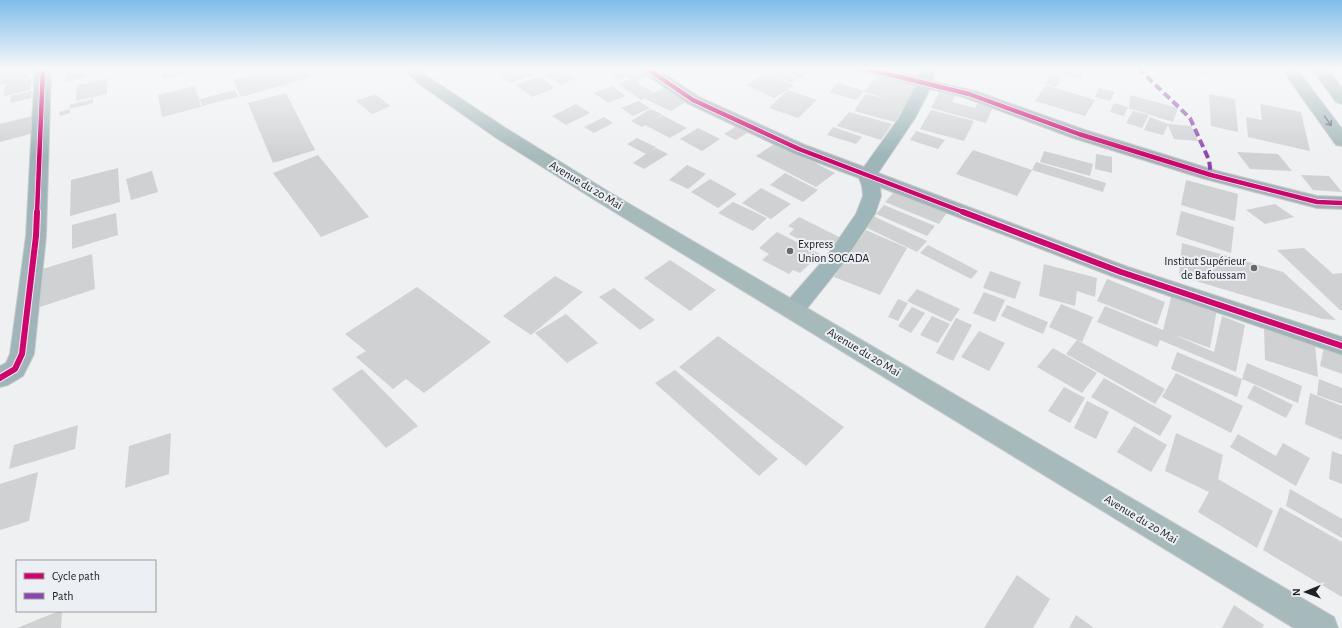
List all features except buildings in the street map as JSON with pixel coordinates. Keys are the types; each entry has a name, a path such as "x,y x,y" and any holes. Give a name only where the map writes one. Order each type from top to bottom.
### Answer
{"main road":[{"name":"Avenue du 20 Mai","path":"449,97 507,137 602,196 1323,628"},
{"path":"1310,97 1342,141"}],"street":[{"path":"0,378 15,369 22,354 36,236 42,97"},
{"path":"689,97 799,149 867,176 1114,270 1342,346"},
{"path":"793,310 834,260 865,214 872,196 867,176 907,118 916,97"},
{"path":"978,97 1071,132 1211,175 1317,202 1342,203"}],"marked path":[{"path":"1168,97 1190,118 1209,160 1211,175"}],"cycle path":[{"path":"0,378 15,369 22,354 36,236 42,97"},
{"path":"689,97 799,149 1121,272 1342,346"},
{"path":"978,97 1079,134 1211,175 1317,202 1342,203"}],"place":[{"name":"Express Union SOCADA","path":"790,251"},
{"name":"Institut Supérieur de Bafoussam","path":"1254,268"}]}
